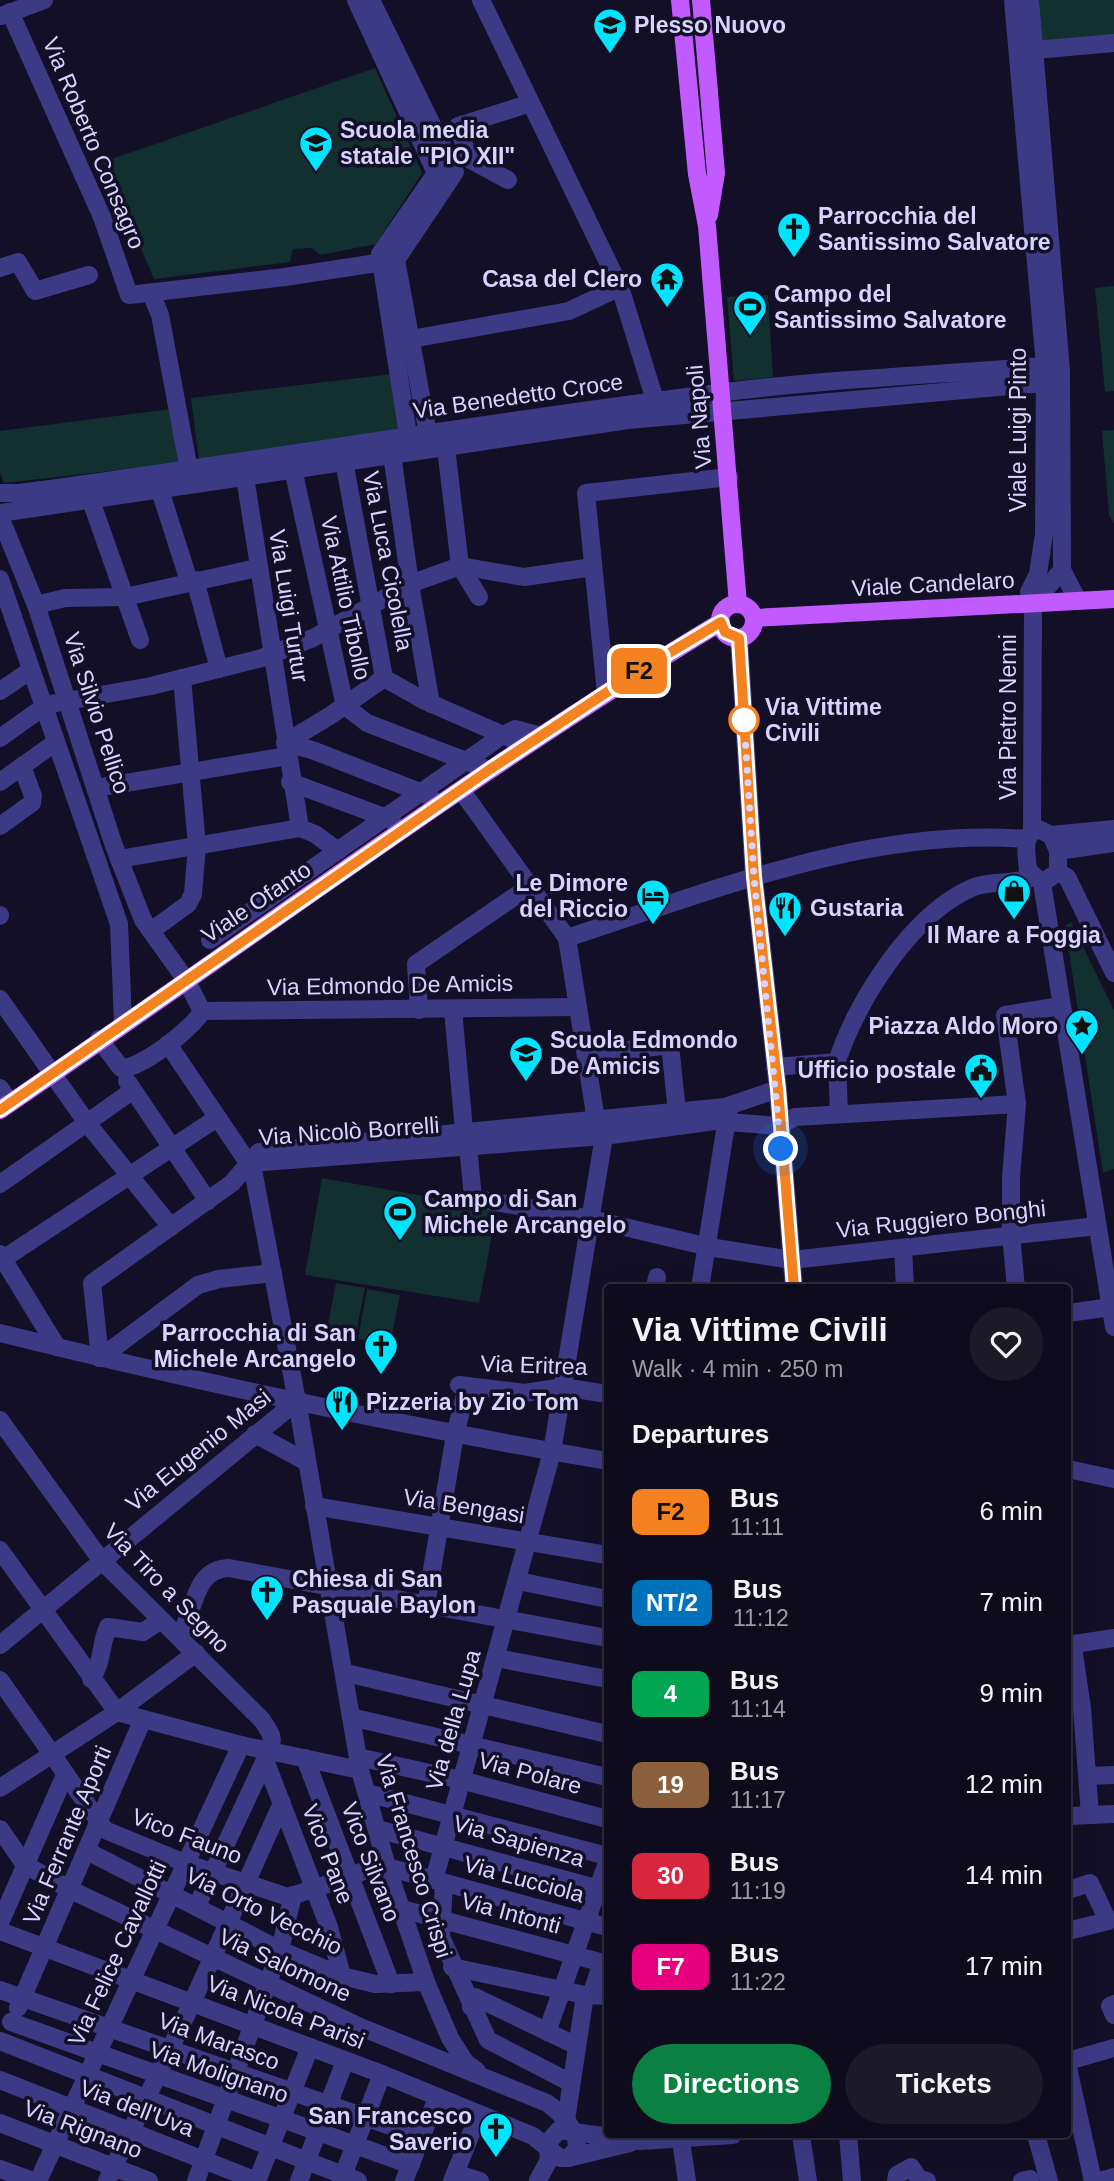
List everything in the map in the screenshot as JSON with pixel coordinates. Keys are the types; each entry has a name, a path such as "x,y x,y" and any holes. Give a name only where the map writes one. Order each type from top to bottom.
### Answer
{"main road":[{"name":"Via Napoli","path":"680,0 697,174 707,226 738,604"},
{"name":"Via Napoli","path":"701,0 716,173 707,226"},
{"name":"Viale Candelaro","path":"754,618 1114,599"},
{"path":"738,604 748,608 754,618 752,629 739,638 725,632 721,622 727,608 738,604"},
{"name":"Viale Ofanto","path":"3,1100 52,1073 489,770 721,622"}],"street":[{"path":"7,10 44,0"},
{"path":"356,0 436,173 380,254 389,262 411,339 428,434"},
{"path":"371,0 455,172 389,262 395,351 408,435"},
{"path":"481,0 620,287 657,410"},
{"name":"Viale Luigi Pinto","path":"1013,0 1061,371 1052,433 1044,534 1038,574 1029,592 1033,604"},
{"name":"Viale Luigi Pinto","path":"1030,0 1034,50 1044,374 1052,433 1062,570 1078,601"},
{"name":"Via Roberto Consagro","path":"7,10 103,217 129,295 151,293"},
{"path":"1034,50 1114,43"},
{"path":"508,180 469,159 458,126 531,103"},
{"path":"0,268 19,262 35,291 89,275"},
{"path":"189,470 171,366 160,315 151,293 389,262"},
{"path":"395,351 411,339 569,311 620,287"},
{"name":"Via Benedetto Croce","path":"0,515 90,498 157,482 189,470 245,477 446,448 657,410 721,393 1044,374"},
{"name":"Via Benedetto Croce","path":"0,493 157,482 408,435 657,410 723,411 1044,374"},
{"path":"446,448 460,566 479,597"},
{"path":"392,454 410,584 431,704"},
{"name":"Via Luca Cicolella","path":"344,461 384,678 431,704 503,735"},
{"name":"Via Attilio Tibollo","path":"293,469 345,706 367,723 489,770"},
{"name":"Via Luigi Turtur","path":"245,477 290,782 300,828"},
{"path":"606,693 586,492 729,477"},
{"path":"157,482 219,669"},
{"path":"90,498 140,640"},
{"name":"Via Silvio Pellico","path":"0,515 36,605 69,700 119,859 149,928 186,980 202,1011"},
{"path":"0,738 45,706 182,678 273,653 329,629 410,584 460,566 524,577 593,567"},
{"path":"36,605 65,598 125,597 257,568"},
{"path":"1033,604 1062,570"},
{"name":"Via Silvio Pellico","path":"0,579 3,599 45,706 119,924 123,1022"},
{"name":"Via Pietro Nenni","path":"1029,835 1033,604"},
{"path":"739,638 754,877 778,1089 794,1284"},
{"path":"0,691 31,670"},
{"path":"120,934 137,924 149,928 188,904 193,894 197,846 182,678"},
{"path":"96,788 190,771 286,749 384,678"},
{"path":"503,735 515,729 534,741"},
{"name":"Viale Ofanto","path":"211,940 503,735"},
{"name":"Via Silvio Pellico","path":"0,782 56,742"},
{"path":"286,749 422,792 442,803"},
{"path":"0,826 32,803 33,796 22,766"},
{"path":"290,782 409,826"},
{"path":"461,790 567,938 754,877 901,841 1029,835 1038,829 1054,843 1058,872"},
{"path":"119,859 300,828 315,834 338,851"},
{"path":"1054,843 1114,829"},
{"path":"1029,835 1028,870 1037,880 1061,1006 1114,1326"},
{"path":"1054,843 1114,843"},
{"path":"839,1113 837,1062 861,1003 893,957 939,908 976,886 1037,880 1058,872 1067,877 1114,973"},
{"path":"418,1010 416,964 530,886"},
{"name":"Via della Lupa","path":"567,938 600,1128 591,1219 552,1452 443,1846 439,1881 440,1937 488,2040 571,2083"},
{"path":"0,999 87,1123 171,1227"},
{"path":"1016,1284 1011,1235 1011,1177 1017,1104 1005,1015 1061,1006"},
{"name":"Via Edmondo De Amicis","path":"202,1011 578,1007"},
{"path":"453,1010 466,1138"},
{"path":"121,1068 130,1069 168,1044 198,1020 202,1011"},
{"path":"99,1040 121,1068 132,1091 208,1200"},
{"path":"100,1358 92,1283 232,1183 249,1163 168,1044"},
{"path":"587,1055 670,1045 677,1112"},
{"path":"775,1067 837,1062"},
{"name":"Via Nicolò Borrelli","path":"249,1163 264,1164 466,1138 600,1128 728,1114 778,1089"},
{"path":"0,1184 132,1091"},
{"path":"779,1126 794,1117 1017,1104"},
{"name":"Via Nicolò Borrelli","path":"600,1128 677,1112 728,1114 779,1126"},
{"path":"701,1284 709,1247 728,1114"},
{"path":"57,1347 1,1258 217,1118"},
{"name":"Via Ruggiero Bonghi","path":"466,1138 472,1198 591,1219 709,1247 792,1260 1097,1226"},
{"name":"Via Francesco Crispi","path":"249,1163 297,1401 313,1506 346,1673 359,1764 386,1864 426,1982 466,2063 488,2079"},
{"path":"903,1248 905,1284"},
{"path":"100,1358 198,1285 219,1279 273,1273"},
{"path":"1071,1313 1111,1307"},
{"path":"5,1337 455,1435 604,1461"},
{"name":"Via Eritrea","path":"455,1435 463,1386 525,1393 563,1387 604,1394"},
{"name":"Via Eugenio Masi","path":"0,1645 297,1401"},
{"name":"Via Tiro a Segno","path":"0,1420 101,1560 262,1720 273,1742 267,1756"},
{"path":"256,1434 307,1462"},
{"path":"426,1605 455,1435"},
{"path":"1071,1470 1114,1479"},
{"name":"Via Bengasi","path":"313,1506 604,1554"},
{"path":"0,1550 91,1679 131,1715"},
{"path":"179,1636 188,1624 197,1589 212,1571 218,1568 604,1637"},
{"path":"518,1581 604,1598"},
{"path":"91,1679 100,1666 100,1646 107,1627 143,1632 161,1620"},
{"path":"1090,1815 1087,1769 1074,1698 1071,1649 1114,1638"},
{"path":"0,1788 51,1754 131,1715 196,1653"},
{"path":"496,1658 604,1678"},
{"path":"346,1673 604,1733"},
{"name":"Vico Fauno","path":"0,1680 105,1830 247,1885 288,1897 293,1895"},
{"name":"Via Polare","path":"131,1715 241,1745 267,1756 359,1764 461,1780 604,1818"},
{"name":"Via Ferrante Aporti","path":"1,2043 99,1823 131,1715"},
{"path":"351,1717 604,1776"},
{"name":"Via Felice Cavallotti","path":"35,2181 55,2144 241,1745"},
{"path":"197,1906 267,1756"},
{"name":"Vico Pane","path":"267,1756 314,1886 342,1976"},
{"name":"Vico Silvano","path":"305,1758 391,1984"},
{"path":"1071,1765 1114,1774"},
{"path":"0,1923 65,1775"},
{"path":"367,1793 452,1813 604,1855"},
{"path":"110,2174 247,1885 282,1803"},
{"path":"1071,1816 1114,1814"},
{"name":"Via Salomone","path":"0,1829 25,1865 71,1890 358,2026 547,2103 569,2126"},
{"name":"Via Sapienza","path":"377,1829 603,1890"},
{"name":"Via Orto Vecchio","path":"87,1851 280,1950 342,1976 375,1984 426,1982"},
{"path":"196,2181 280,1950 293,1895 386,1864"},
{"name":"Via Lucciola","path":"386,1864 604,1926"},
{"path":"1071,1889 1090,1883 1107,1896 1111,1927 1071,1931"},
{"path":"547,2032 587,1921 603,1890"},
{"name":"Via Intonti","path":"402,1909 604,1964"},
{"name":"Via Nicola Parisi","path":"0,1931 382,2074 533,2136 550,2149"},
{"path":"452,1967 594,1995"},
{"path":"538,2181 569,2158 577,2148 577,2139 569,2126 571,2083 577,2046 604,1967"},
{"name":"Via Marasco","path":"0,1990 422,2137"},
{"path":"471,2007 475,1997 577,2046"},
{"path":"1114,2004 1110,2006 1114,2015"},
{"name":"Via Molignano","path":"11,2022 355,2146 408,2173"},
{"path":"1,2043 146,2097 348,2179 355,2146 382,2074"},
{"path":"257,2181 310,2047"},
{"path":"1071,2060 1114,2048"},
{"path":"299,2181 345,2061"},
{"name":"Via dell'Uva","path":"0,2080 257,2181"},
{"path":"1071,2082 1093,2181"},
{"path":"408,2173 437,2098"},
{"path":"479,2114 454,2177 480,2181"},
{"name":"Via Rignano","path":"0,2123 55,2144 110,2174 149,2181"},
{"path":"569,2126 604,2133"},
{"path":"538,2181 548,2162 550,2140 555,2132 569,2126"},
{"path":"626,2138 640,2141"},
{"path":"550,2149 555,2156 569,2158 640,2141 680,2138 687,2181"},
{"path":"802,2138 808,2181"},
{"path":"848,2138 851,2173"},
{"path":"1036,2138 1037,2178"},
{"path":"896,2181 897,2175 911,2166 919,2179 927,2181"},
{"path":"0,2169 35,2181"},
{"path":"1100,2181 1114,2177"}],"green space":[{"path":"1039,0 1114,0 1114,40 1041,41"},
{"path":"375,68 422,173 376,244 320,255 312,248 293,249 290,262 154,279 103,162"},
{"path":"1114,286 1114,391 1105,392 1095,288"},
{"name":"Campo del Santissimo Salvatore","path":"768,295 773,377 734,381 727,297"},
{"path":"392,374 401,429 199,461 191,398"},
{"path":"171,409 181,463 4,483 0,472 0,431"},
{"path":"1114,430 1114,524 1109,515 1102,431"},
{"path":"1071,922 1114,1010 1114,1169 1103,1173 1065,926"},
{"name":"Campo di San Michele Arcangelo","path":"322,1178 497,1209 479,1303 305,1275"},
{"path":"336,1283 365,1288 356,1334 327,1329"},
{"name":"Campo di San Michele Arcangelo","path":"367,1289 400,1295 390,1344 358,1339"}],"bus line":[{"name":"F2","path":"0,1110 489,770 639,671 721,622 725,632 739,638 754,877 778,1089 794,1284"}],"place":[{"name":"Plesso Nuovo","path":"610,55"},
{"name":"Scuola media statale \"PIO XII\"","path":"316,173"},
{"name":"Parrocchia del Santissimo Salvatore","path":"794,259"},
{"name":"Casa del Clero","path":"667,309"},
{"name":"Campo del Santissimo Salvatore","path":"750,337"},
{"name":"Via Vittime Civili","path":"744,720"},
{"name":"Il Mare a Foggia","path":"1014,921"},
{"name":"Le Dimore del Riccio","path":"653,926"},
{"name":"Gustaria","path":"785,938"},
{"name":"Piazza Aldo Moro","path":"1082,1056"},
{"name":"Scuola Edmondo De Amicis","path":"526,1083"},
{"name":"Ufficio postale","path":"981,1100"},
{"name":"Campo di San Michele Arcangelo","path":"400,1242"},
{"name":"Parrocchia di San Michele Arcangelo","path":"381,1376"},
{"name":"Pizzeria by Zio Tom","path":"342,1432"},
{"name":"Chiesa di San Pasquale Baylon","path":"267,1622"},
{"name":"San Francesco Saverio","path":"496,2159"}],"route":[{"path":"744,720 754,877 778,1089 781,1149"}]}
